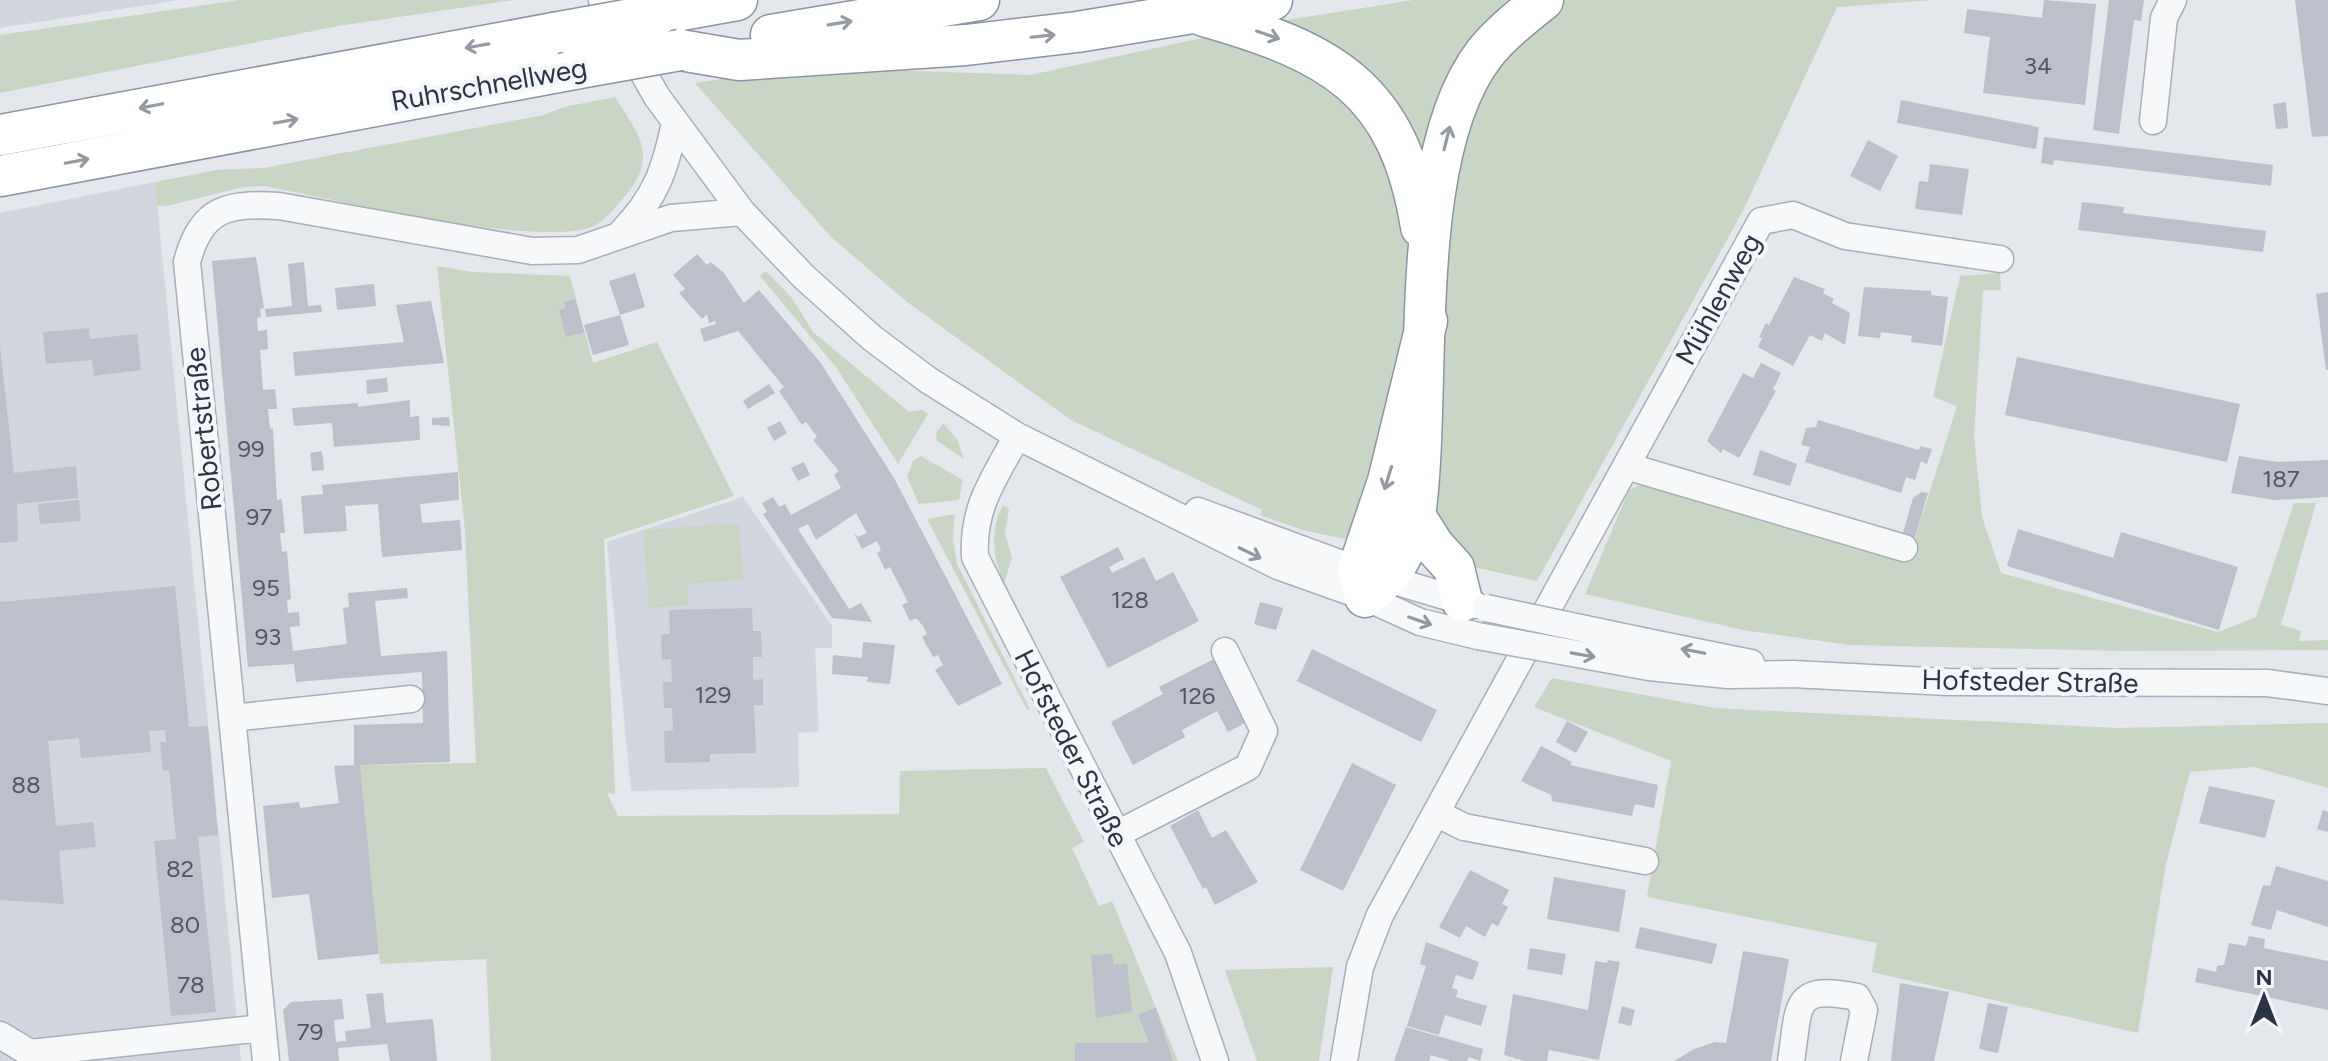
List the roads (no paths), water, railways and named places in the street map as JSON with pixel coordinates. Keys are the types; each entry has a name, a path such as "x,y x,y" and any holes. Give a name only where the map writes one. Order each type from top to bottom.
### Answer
{"highway":[{"name":"Ruhrschnellweg","path":"0,176 574,69 979,0"},
{"path":"680,50 739,60 966,45 1077,32 1272,0"},
{"path":"1371,582 1409,546 1415,516 1428,270 1438,177 1449,128 1463,90 1485,53 1543,0"},
{"name":"Ruhrschnellweg","path":"0,135 721,2"},
{"path":"1193,13 1272,35 1308,51 1342,73 1378,108 1398,143 1414,184 1428,270"},
{"path":"1371,582 1388,481 1427,321"},
{"path":"1415,516 1434,546 1454,568 1476,615"}],"street":[{"name":"Hofsteder Straße","path":"602,0 646,81 675,123 742,212 804,277 872,338 928,380 1017,436 1155,506 1204,512 1371,582 1476,615 1648,655 1793,674 1948,682 2267,683 2328,691"},
{"path":"2153,121 2164,18 2173,0"},
{"path":"618,237 652,197 668,155 675,123"},
{"name":"Robertstraße","path":"266,1061 187,262 195,233 209,219 244,204 279,206 532,251 578,250 671,218 742,212"},
{"name":"Mühlenweg","path":"1344,1061 1354,996 1375,928 1761,221 1793,215 1845,236 2000,259"},
{"name":"Hofsteder Straße","path":"1017,436 978,511 973,527 975,557 1178,953 1215,1061"},
{"path":"1626,466 1904,548"},
{"name":"Hofsteder Straße","path":"1371,582 1420,622 1476,615"},
{"path":"1117,834 1248,767 1264,731 1225,651"},
{"name":"Hofsteder Straße","path":"2267,683 2328,673"},
{"path":"232,718 411,699"},
{"path":"1438,814 1464,827 1645,861"},
{"path":"1791,1061 1800,1006 1809,995 1823,990 1857,997 1864,1010 1854,1061"},
{"path":"0,1035 30,1057 262,1028"}]}
